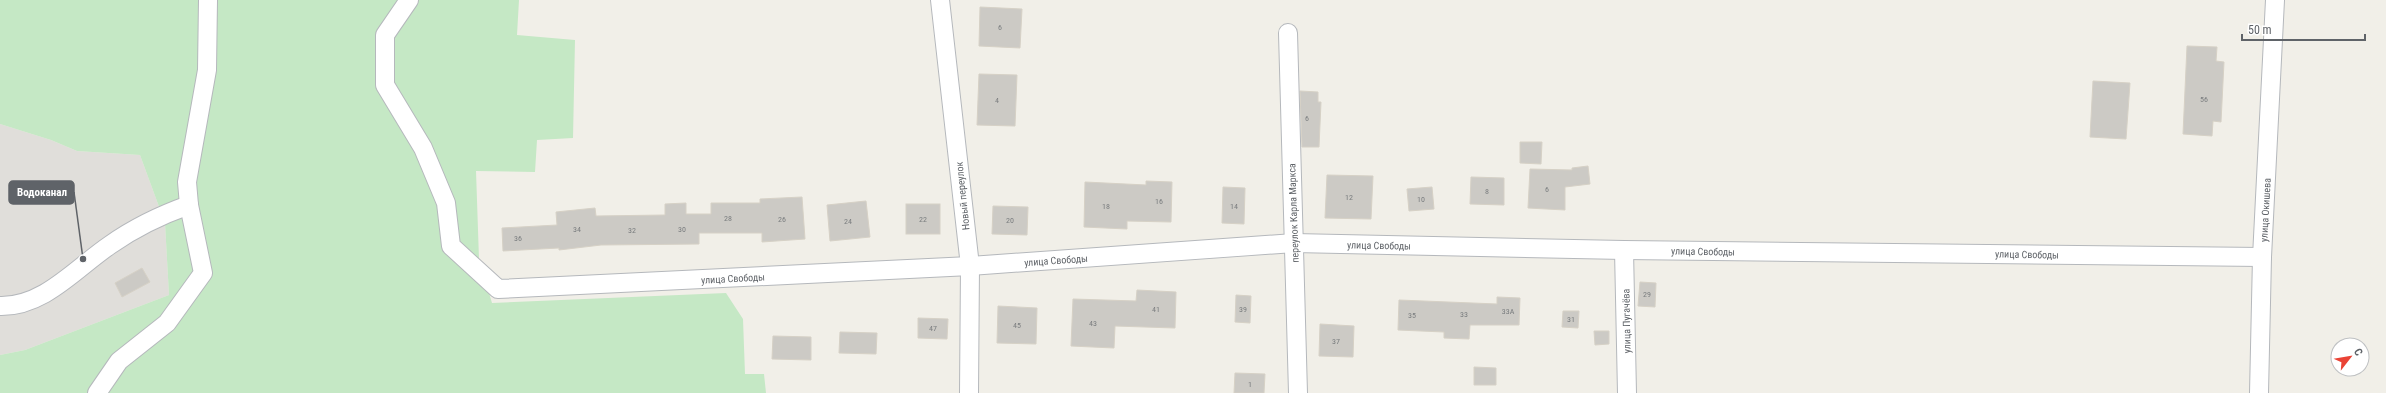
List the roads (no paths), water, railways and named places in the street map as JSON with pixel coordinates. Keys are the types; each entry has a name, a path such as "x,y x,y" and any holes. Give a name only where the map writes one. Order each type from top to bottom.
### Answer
{"street":[{"path":"97,393 119,361 167,323 203,273 189,205 187,182 207,70 208,0"},
{"name":"улица Свободы","path":"409,0 385,35 385,85 423,148 446,202 451,246 498,290 970,266 1294,243 1624,250 2262,257"},
{"name":"Новый переулок","path":"940,0 970,266 969,393"},
{"path":"2262,0 2275,28"},
{"name":"улица Окишева","path":"2259,393 2262,257 2275,28 2275,0"},
{"name":"переулок Карла Маркса","path":"1288,33 1298,393"},
{"path":"0,306 17,307 55,288 110,245 162,214 189,205"},
{"name":"улица Пугачёва","path":"1624,250 1627,393"}],"place":[{"name":"Водоканал","path":"83,259"}]}
